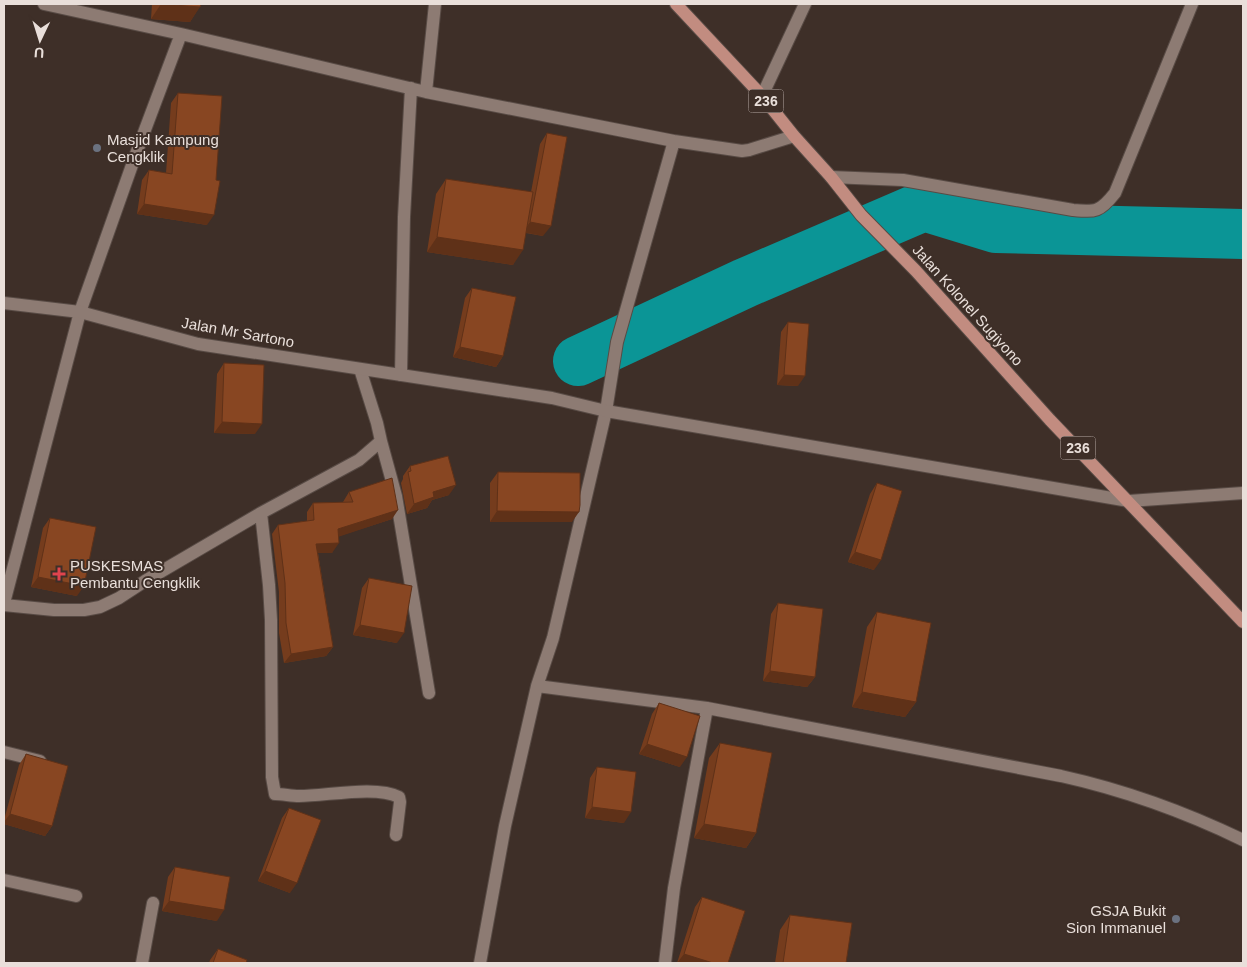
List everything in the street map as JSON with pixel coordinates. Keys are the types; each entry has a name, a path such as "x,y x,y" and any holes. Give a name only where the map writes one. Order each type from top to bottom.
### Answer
{"main road":[{"name":"Jalan Kolonel Sugiyono","path":"676,4 762,96 850,202 916,271 1050,420 1243,622"}],"street":[{"path":"44,4 181,34 426,92 674,141 734,150 749,150 794,136"},
{"path":"426,92 435,4"},
{"path":"762,96 805,4"},
{"path":"831,177 903,180 1073,210 1098,210 1115,193 1192,4"},
{"path":"181,34 136,151 80,312 4,604 54,610 84,610 100,607 120,598 145,581 261,513 359,460 381,442"},
{"path":"402,375 404,217 411,88"},
{"path":"480,963 505,826 537,686 553,638 606,411 617,342 674,141"},
{"name":"Jalan Mr Sartono","path":"4,303 80,312 198,344 552,398 606,411 1129,501 1243,493"},
{"path":"360,369 377,423 396,496 429,693"},
{"path":"261,513 271,620 272,777 275,794 298,796 391,793 399,797 400,802 396,835"},
{"path":"537,686 707,708 1084,781 1171,809 1243,840"},
{"path":"666,963 674,888 707,708"},
{"path":"4,752 56,765"},
{"path":"4,880 76,896"},
{"path":"142,963 153,903"}],"building":[{"path":"161,4 201,4 200,7"},
{"path":"178,93 222,96 216,180 220,181 214,215 144,204 149,170 172,174"},
{"path":"547,133 567,137 551,226 530,222"},
{"path":"446,179 533,192 523,250 437,237"},
{"path":"472,288 516,297 503,356 460,347"},
{"path":"788,322 809,324 805,376 784,375"},
{"path":"224,363 264,365 262,424 222,422"},
{"path":"448,456 456,485 433,492 434,497 414,504 408,472 411,471 410,466"},
{"path":"498,472 580,473 579,512 497,511"},
{"path":"392,478 398,510 338,529 339,543 316,544 333,647 291,654 286,623 285,583 278,525 314,520 313,503 353,502 349,492"},
{"path":"877,483 902,491 881,560 855,552"},
{"path":"50,518 96,527 84,586 38,577"},
{"path":"369,578 412,586 404,633 360,625"},
{"path":"778,603 823,609 815,677 770,671"},
{"path":"877,612 931,623 916,702 862,692"},
{"path":"659,703 700,716 687,757 647,744"},
{"path":"720,743 772,753 756,833 704,824"},
{"path":"26,754 68,766 52,826 10,814"},
{"path":"597,767 636,772 631,812 592,807"},
{"path":"289,808 321,820 297,883 265,871"},
{"path":"175,867 230,877 224,910 169,901"},
{"path":"702,897 745,911 728,963 713,963 684,954"},
{"path":"790,915 852,923 846,963 783,963"},
{"path":"218,949 247,960 246,963 213,963"}],"waterway":[{"path":"578,361 745,283 924,206 996,228 1243,234"}],"place":[{"name":"Masjid Kampung Cengklik","path":"97,148"},
{"name":"PUSKESMAS Pembantu Cengklik","path":"59,574"},
{"name":"GSJA Bukit Sion Immanuel","path":"1176,919"}]}
